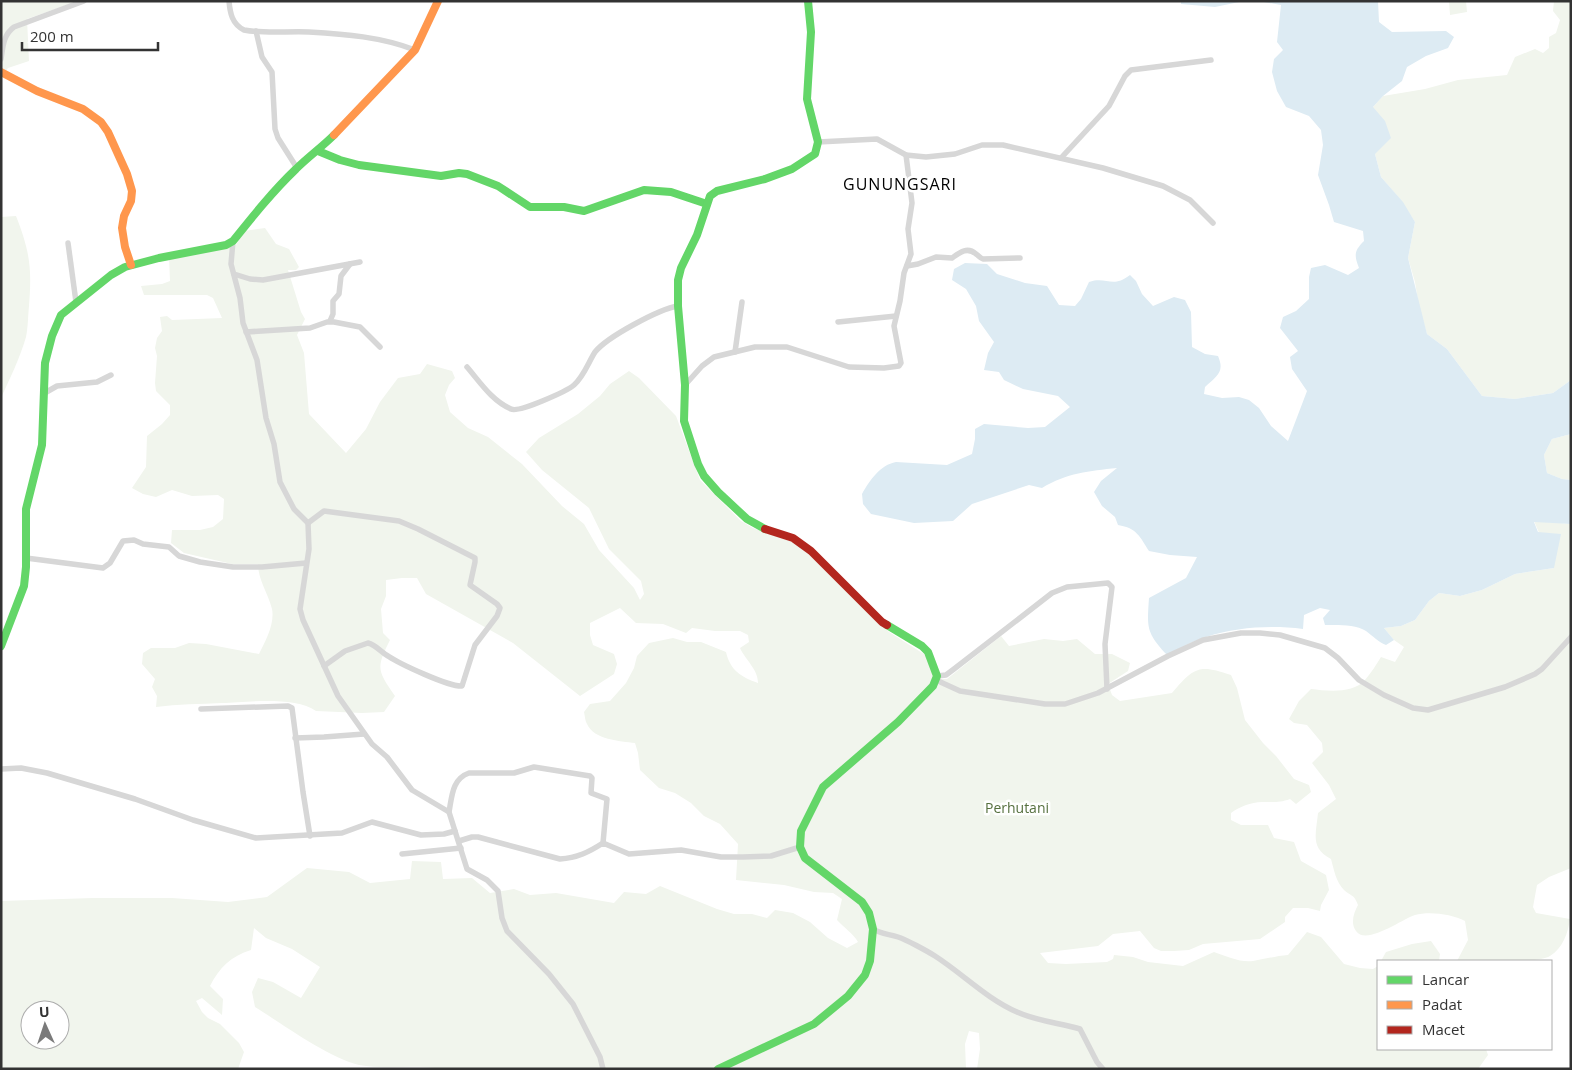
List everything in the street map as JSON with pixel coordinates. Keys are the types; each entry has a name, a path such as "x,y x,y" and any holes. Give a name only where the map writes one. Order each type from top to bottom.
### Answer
{"street":[{"path":"1,59 4,41 9,30 84,1"},
{"path":"229,1 231,16 236,24 244,30 308,32 384,39 415,50"},
{"path":"438,1 415,50 318,151 297,168 255,213 230,245 231,264 246,332 257,360 266,418 274,444 280,482 294,509 308,523 309,549 300,609 303,620 338,696 364,734 387,757 412,790 449,812"},
{"path":"718,1069 814,1024 848,996 865,975 870,961 873,930 869,913 865,905 805,858 800,847 802,831 823,787 898,722 933,686 936,678 928,652 922,646 882,622 812,551 800,541 765,529 752,522 710,483 698,464 684,421 685,385 678,306 678,275 697,235 707,204 713,192 765,179 792,169 815,154 818,142 808,99 811,32 808,1"},
{"path":"256,31 262,57 272,72 275,129 278,138 297,168"},
{"path":"1061,158 1109,106 1125,76 1131,70 1211,60"},
{"path":"1,72 43,93 83,108 96,116 105,126 120,156 132,192 131,202 125,214 123,224 126,251 131,265"},
{"path":"818,142 877,139 906,155 939,156 955,154 982,145 996,144 1061,158 1163,186 1190,200 1213,223"},
{"path":"318,151 359,165 441,176 459,173 467,174 498,186 530,207 564,207 584,211 644,190 671,192 707,204"},
{"path":"685,385 702,366 714,357 755,347 779,346 848,367 897,367 901,363 894,326 904,273 911,254 908,229 912,203 906,155"},
{"path":"68,243 76,302"},
{"path":"1,646 24,586 26,509 42,445 45,362 52,336 61,315 111,275 131,265 230,245"},
{"path":"907,266 936,257 952,258 959,252 967,250 983,259 1020,258"},
{"path":"234,274 250,279 263,280 360,262"},
{"path":"330,321 333,314 333,301 339,294 341,276 350,264"},
{"path":"735,352 742,302"},
{"path":"467,367 497,400 511,409 521,410 575,384 596,351 614,336 665,309 678,306"},
{"path":"838,322 896,316"},
{"path":"246,332 310,328 330,321 360,327 380,347"},
{"path":"44,394 57,386 97,382 111,375"},
{"path":"308,523 324,511 364,515 408,524 473,556 475,562 470,585 500,608 497,616 475,645 462,686 457,686 411,668 388,657 368,643 345,652 324,666"},
{"path":"26,558 103,568 110,563 123,541 128,539 168,547 179,556 215,565 262,568 306,563"},
{"path":"936,678 946,675 1052,593 1067,587 1108,582 1112,587 1106,644 1107,689"},
{"path":"936,678 960,691 1057,705 1107,689 1203,640 1241,633 1268,633 1314,644 1330,651 1359,680 1395,701 1413,708 1428,710 1505,687 1535,674 1542,669 1571,637"},
{"path":"201,709 290,706 293,710 295,738 310,836"},
{"path":"295,738 364,734"},
{"path":"603,843 607,799 591,793 592,778 590,776 534,767 514,773 469,773 464,775 455,784 449,812 467,869 487,880 498,891 502,918 510,935 550,974 572,1004 600,1058 603,1069"},
{"path":"1,769 21,768 47,773 135,798 193,820 256,838 342,833 372,822 421,835 455,832"},
{"path":"459,841 478,837 560,859 584,854 603,843"},
{"path":"603,843 629,854 680,850 743,857 771,856 800,847"},
{"path":"402,854 461,848"},
{"path":"873,930 898,937 936,957 993,998 1017,1012 1043,1021 1058,1023 1081,1030 1096,1062 1103,1069"}],"green space":[{"path":"1,1 78,1 27,19 29,61 8,68 1,77"},
{"path":"1449,1 1466,1 1467,12 1450,15"},
{"path":"1554,1 1571,1 1571,380 1553,393 1515,399 1482,396 1447,349 1427,334 1408,258 1415,222 1400,199 1381,177 1375,154 1373,107 1383,96 1425,89 1458,80 1507,75 1515,57 1535,49 1543,53 1549,48 1549,37 1556,33 1560,20 1553,11"},
{"path":"16,216 29,260 28,326 21,353 1,398 1,217"},
{"name":"Perhutani","path":"265,228 276,244 289,249 299,267 296,270 288,270 305,319 297,335 304,353 309,414 346,453 366,429 380,402 398,378 420,374 427,364 452,371 455,378 449,385 445,395 450,412 468,428 488,437 522,464 562,506 584,524 599,550 634,588 640,600 644,594 641,581 609,549 589,508 542,470 526,452 539,438 578,414 600,396 610,384 629,371 639,378 676,416 700,480 741,521 753,528 798,544 889,632 927,656 934,679 947,679 1001,636 1009,646 1044,639 1063,641 1077,639 1095,654 1112,654 1130,663 1128,671 1108,684 1112,695 1120,701 1172,693 1186,678 1198,670 1211,670 1231,675 1237,688 1245,720 1294,779 1309,785 1311,792 1296,804 1290,799 1279,802 1258,802 1245,805 1231,813 1231,820 1241,825 1268,825 1274,838 1294,842 1301,861 1326,875 1329,890 1320,911 1308,908 1293,908 1285,917 1285,922 1260,939 1203,944 1189,950 1161,951 1154,948 1140,931 1113,934 1098,946 1040,953 1048,963 1066,964 1107,962 1113,959 1114,955 1133,957 1148,962 1183,966 1214,952 1239,960 1253,961 1288,955 1307,932 1321,937 1344,964 1360,968 1373,969 1377,967 1377,1050 1486,1050 1488,1055 1478,1069 977,1069 980,1049 979,1033 969,1031 965,1044 966,1069 440,1069 359,1065 333,1055 306,1040 255,1007 252,992 258,978 273,982 301,998 320,967 292,949 266,938 254,928 251,950 237,956 226,964 210,986 223,999 222,1015 202,998 196,1001 208,1018 220,1024 239,1043 244,1052 238,1069 1,1069 1,901 172,898 228,902 267,897 307,868 349,872 370,883 410,879 412,861 441,862 443,879 472,878 490,893 514,889 530,895 556,893 614,903 624,892 646,894 660,886 734,914 752,914 767,918 775,910 793,913 810,922 828,938 847,948 858,942 837,920 842,899 833,893 814,892 784,885 736,880 738,844 720,824 704,816 691,803 675,793 659,788 640,770 635,743 601,737 590,729 586,723 584,712 590,704 610,701 626,683 634,668 637,656 649,643 673,638 687,642 701,642 726,652 730,664 737,672 758,683 754,669 740,648 749,642 748,635 740,631 715,631 692,628 686,633 663,624 636,623 620,608 590,623 590,635 593,645 614,654 617,664 614,674 580,696 513,643 426,594 417,578 386,580 386,596 381,609 383,633 390,640 382,657 381,669 385,680 395,696 384,712 316,711 296,703 270,701 156,707 157,696 152,687 155,679 142,664 143,653 151,648 175,648 189,643 206,644 259,654 269,633 273,615 258,570 258,564 232,564 184,553 171,543 172,530 200,530 213,527 223,519 224,499 218,495 192,496 172,490 156,497 143,494 132,488 146,467 147,436 170,415 170,405 156,391 155,383 157,356 155,348 157,338 162,331 160,317 167,316 172,320 222,318 213,298 207,295 144,295 141,286 162,284 170,281 169,257 236,245 244,231"},
{"path":"1571,434 1571,480 1562,479 1547,473 1544,455 1552,439"},
{"path":"1534,521 1571,524 1571,868 1549,877 1537,885 1533,907 1536,913 1570,919 1562,944 1555,953 1543,959 1458,960 1468,940 1465,921 1434,913 1415,915 1376,934 1361,935 1356,931 1353,924 1354,914 1358,905 1357,901 1341,887 1331,859 1324,855 1317,845 1318,813 1336,799 1329,785 1312,763 1323,752 1322,743 1307,725 1294,723 1289,719 1299,701 1311,689 1347,690 1354,688 1365,680 1381,657 1395,662 1404,647 1394,640 1384,628 1401,626 1415,620 1429,601 1439,593 1460,596 1482,590 1515,574 1554,568"},
{"path":"1431,941 1440,954 1439,960 1382,960 1386,952 1412,944"}],"shaded area":[{"path":"1181,1 1244,1 1215,7 1181,4"},
{"path":"1258,1 1378,1 1379,22 1392,32 1446,31 1454,37 1448,48 1426,56 1407,67 1402,81 1383,96 1373,107 1385,121 1391,138 1375,154 1381,177 1403,202 1415,222 1408,258 1427,334 1447,349 1482,396 1515,399 1553,393 1571,380 1571,434 1552,439 1544,455 1547,473 1562,479 1571,480 1571,524 1534,522 1538,532 1561,534 1554,568 1515,574 1482,590 1460,596 1439,593 1429,601 1415,620 1401,626 1384,628 1394,640 1386,645 1357,627 1325,625 1323,618 1330,610 1320,608 1304,615 1303,629 1266,627 1230,631 1201,639 1167,655 1155,641 1149,629 1149,598 1186,578 1197,557 1149,551 1134,531 1118,525 1115,517 1102,506 1094,492 1101,481 1117,468 1069,476 1042,488 1029,485 972,504 953,521 914,523 871,514 863,504 862,494 876,474 890,464 896,462 947,465 972,454 975,429 984,424 1028,428 1045,427 1070,407 1058,396 1023,389 1004,380 999,372 984,370 988,353 994,342 979,321 976,306 966,289 952,280 954,269 965,263 987,264 997,274 1025,283 1047,286 1059,305 1075,306 1081,299 1089,282 1100,280 1114,282 1130,275 1136,281 1142,294 1153,306 1174,297 1185,300 1191,312 1192,347 1205,354 1218,356 1220,361 1219,373 1205,387 1204,394 1222,398 1239,397 1249,400 1259,408 1271,426 1288,441 1307,391 1292,369 1290,357 1298,351 1280,328 1283,317 1296,311 1309,299 1311,268 1325,265 1348,275 1359,268 1356,253 1364,241 1363,231 1334,222 1318,175 1323,145 1321,130 1309,116 1286,107 1277,91 1272,72 1274,59 1283,50 1277,42 1281,5"}],"traffic: fast":[{"path":"765,529 747,519 718,492 704,476 698,464 684,421 685,385 678,306 678,280 681,268 697,235 710,196 717,191 765,179 792,169 815,154 818,142 807,99 811,32 808,1"},
{"path":"1,646 24,586 26,567 26,509 42,445 45,363 52,336 61,315 111,275 125,267 159,258 226,245 233,241 279,186 334,135"},
{"path":"318,151 359,165 441,176 459,173 467,174 498,186 530,207 564,207 584,211 644,190 671,192 707,204"},
{"path":"718,1069 814,1024 848,996 865,975 870,961 873,929 869,913 862,902 805,858 800,847 801,831 823,787 898,722 933,686 937,676 928,652 922,646 887,625"}],"traffic: slow":[{"path":"334,135 415,50 438,1"},
{"path":"1,72 37,91 83,109 101,122 108,132 127,174 132,191 131,201 124,216 122,228 125,247 131,265"}],"traffic: jam":[{"path":"765,529 793,538 811,551 887,625"}],"district":[{"name":"GUNUNGSARI","path":"900,184"}]}
